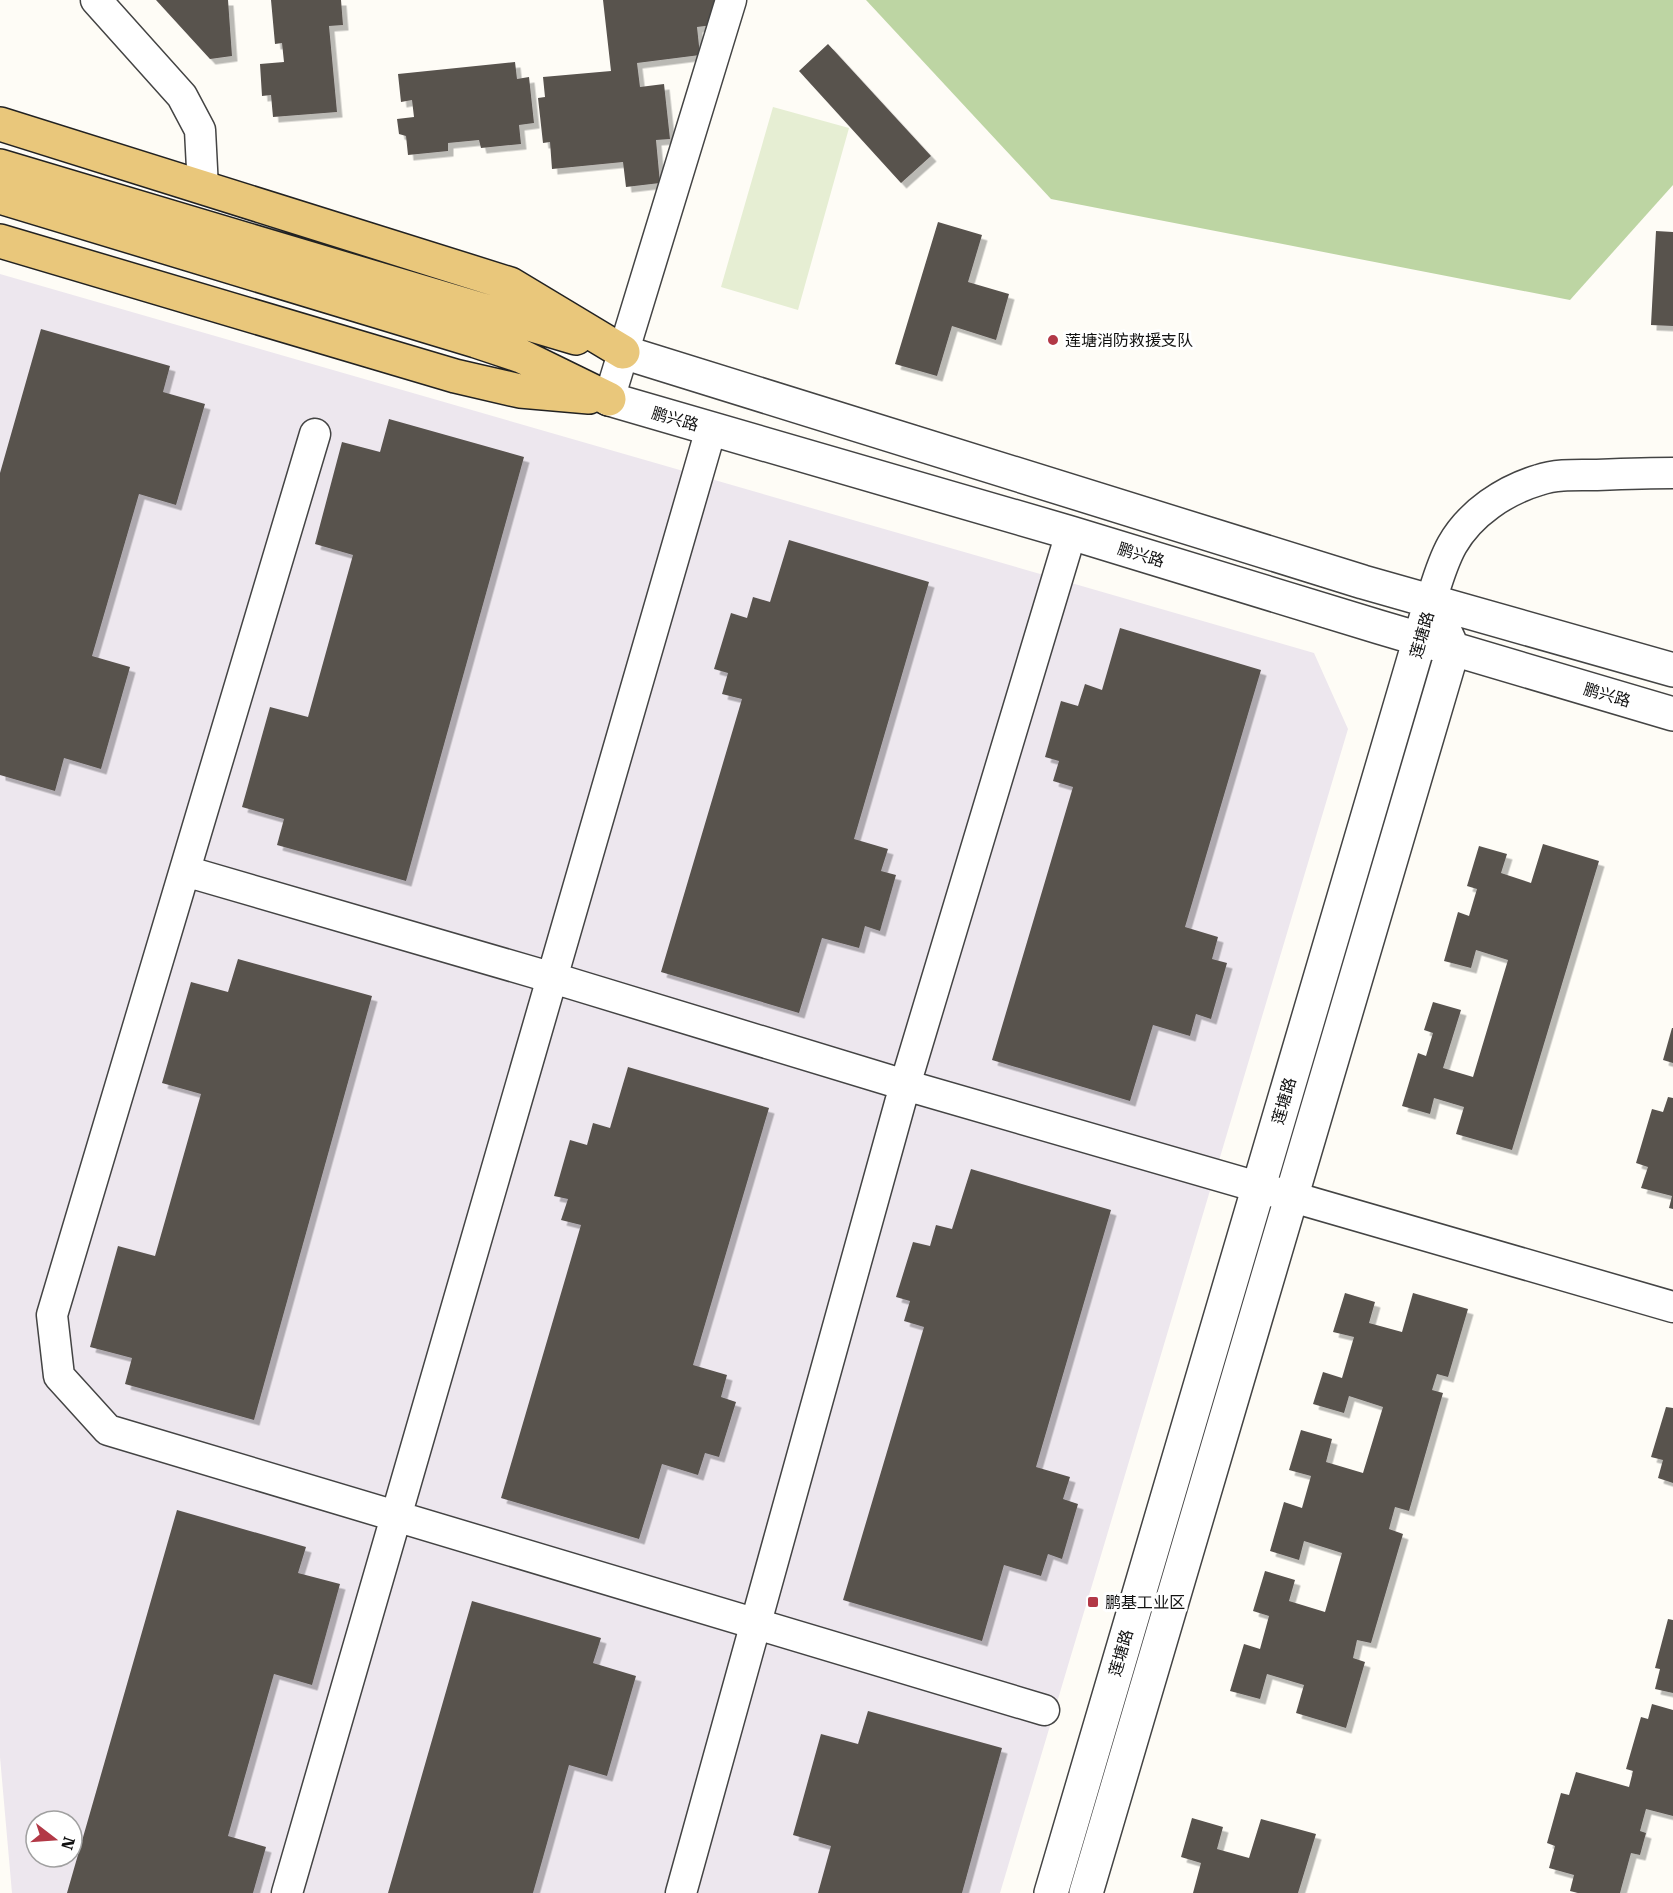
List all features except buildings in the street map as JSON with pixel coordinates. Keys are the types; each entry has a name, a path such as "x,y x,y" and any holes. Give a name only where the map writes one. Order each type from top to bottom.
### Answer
{"main road":[{"path":"0,124 510,284 623,352"},
{"path":"0,166 482,326 521,356 609,399"},
{"path":"0,197 482,326 623,352"},
{"path":"0,241 454,376 520,391 609,399"}],"street":[{"path":"96,0 182,96 200,130 203,188"},
{"path":"609,399 731,0"},
{"path":"623,352 1352,579 1673,670"},
{"name":"鹏兴路","path":"609,399 1071,533 1673,714"},
{"path":"287,1893 711,429"},
{"path":"315,434 52,1315 59,1376 108,1430 1044,1710"},
{"path":"1431,601 1453,543 1468,523 1491,503 1515,490 1540,479 1563,476 1673,473"},
{"path":"681,1893 905,1085 1071,533"},
{"name":"莲塘路","path":"1051,1893 1431,601"},
{"name":"莲塘路","path":"1086,1893 1453,649 1431,601"},
{"path":"185,872 553,978 905,1085 1673,1306"}],"shaded area":[{"path":"0,274 1314,653 1348,729 1000,1893 12,1893 0,1757"}],"green space":[{"path":"866,0 1673,0 1673,185 1570,300 1051,199"},
{"path":"773,107 849,128 798,310 721,287"}],"place":[{"name":"莲塘消防救援支队","path":"1053,340"},
{"name":"鹏基工业区","path":"1093,1602"}]}
